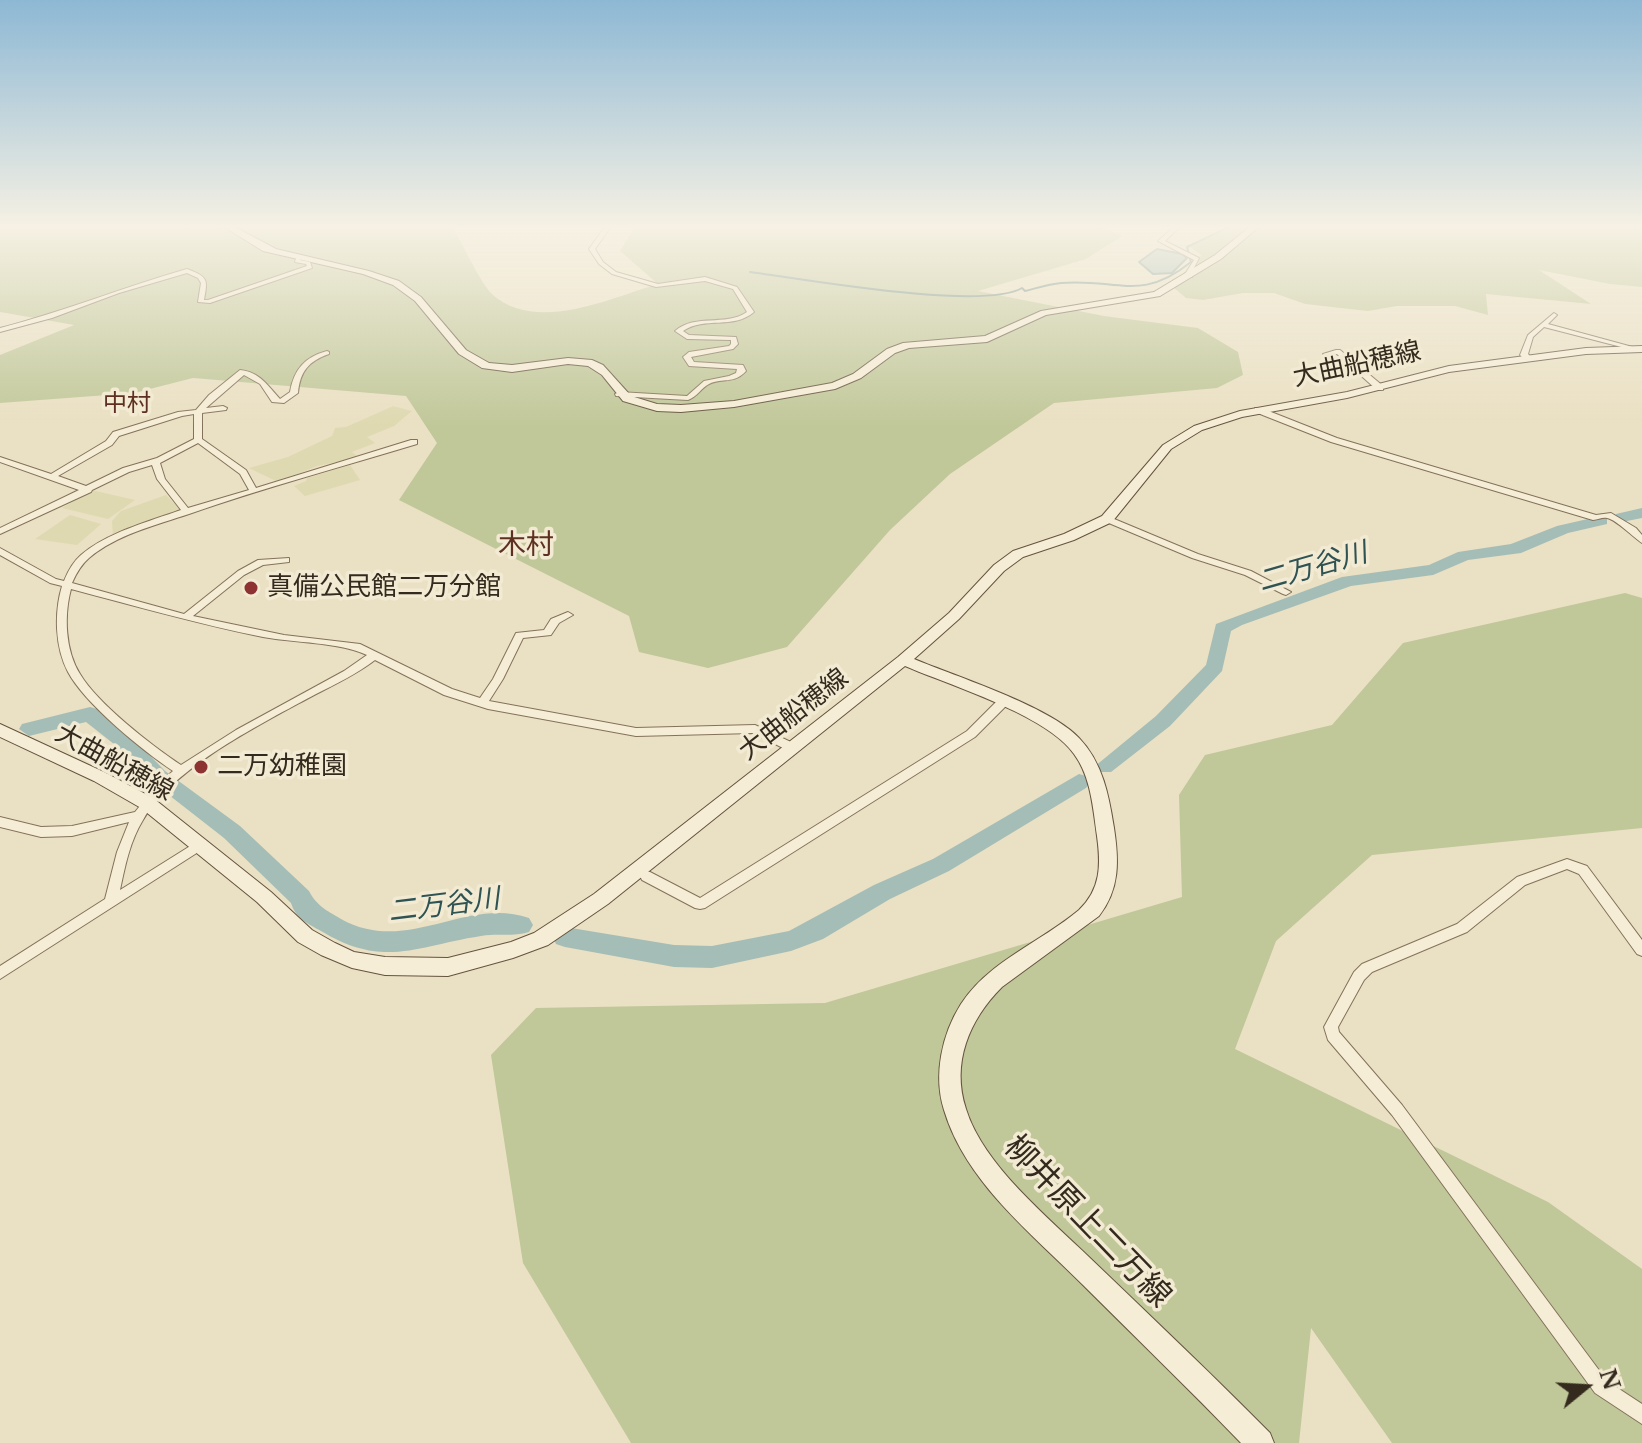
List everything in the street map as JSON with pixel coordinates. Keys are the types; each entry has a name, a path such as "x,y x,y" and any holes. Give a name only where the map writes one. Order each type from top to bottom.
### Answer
{"main road":[{"path":"411,292 457,346 475,362 512,368 582,361 597,365 608,373 619,394 632,402 652,407 683,408 835,386 870,368 891,351 907,345 987,339 1044,313 1139,299 1160,292"},
{"name":"大曲船穂線","path":"0,730 100,777 199,846 264,897 305,936 328,949 352,960 385,966 448,967 513,950 541,939 570,921 903,660 954,616 999,568 1018,554 1069,537 1107,519 1167,447 1198,428 1258,410 1380,388 1449,369 1586,351 1639,349"},
{"name":"柳井原上二万線","path":"903,660 1049,724 1071,739 1096,780 1103,808 1107,848 1106,887 1096,908 1001,974 973,1002 958,1030 950,1065 955,1111 976,1152 1025,1210 1242,1434 1260,1443"}],"street":[{"path":"0,330 50,317 116,292"},
{"path":"202,292 200,301 208,302 236,292"},
{"path":"619,394 688,398 707,382 740,375 742,371 735,364 698,365 688,362 687,357 689,354 731,348 735,344 734,338 687,337 678,331 686,325 747,316 751,308 738,292"},
{"path":"1528,358 1524,355 1526,343 1554,315"},
{"path":"1543,325 1639,349"},
{"path":"1327,354 1338,351 1380,388"},
{"path":"254,491 243,472 198,440 196,419 200,411 243,372 270,388 275,400 288,398 294,393 295,376 301,367 312,357 327,353"},
{"path":"54,475 109,443 116,434 200,411 223,408"},
{"path":"1258,410 1334,440 1596,518 1608,515 1633,530 1642,540"},
{"path":"0,531 126,470 155,461 198,440"},
{"path":"181,771 158,756 74,673 66,648 62,610 65,585 83,558 105,543 187,512 414,442"},
{"path":"0,459 54,475 88,490"},
{"path":"155,461 161,479 187,512"},
{"path":"1107,519 1195,556 1248,573 1286,592"},
{"path":"0,551 65,585 284,638 356,646 448,692 482,703 636,732 755,729 791,747"},
{"path":"187,616 241,573 261,562 286,560"},
{"path":"482,703 500,679 501,668 520,635 547,633 555,621 568,615"},
{"path":"111,902 118,860 143,809 181,771 303,697 358,669 374,655"},
{"path":"646,876 700,904 971,734 1002,703"},
{"path":"0,822 41,832 72,831 143,809"},
{"path":"0,973 199,846"},
{"path":"1642,950 1583,870 1567,864 1521,881 1462,928 1367,968 1331,1027 1333,1035 1397,1110 1601,1387 1642,1415"}],"shaded area":[{"path":"393,406 412,411 394,426 367,437 375,443 352,452 357,456 349,460 317,466 278,482 249,468 288,457 332,436 335,428 346,427"},
{"path":"350,465 360,480 305,496 294,486 307,478"},
{"path":"91,490 135,500 108,519 62,508"},
{"path":"166,495 182,511 113,538 112,521 121,511"},
{"path":"70,515 101,524 77,545 35,539"}],"green space":[{"path":"0,292 490,292 510,306 551,312 596,304 632,292 985,292 1104,316 1198,328 1238,352 1243,375 1217,388 1054,403 950,474 890,530 787,647 708,668 639,652 629,616 399,500 437,443 406,396 193,378 134,393 0,403 0,355 74,325 0,312"},
{"path":"1179,292 1573,292 1591,304 1486,294 1488,315 1455,306 1397,306 1368,311 1305,304 1274,293 1243,293 1203,300 1186,298"},
{"path":"1625,593 1642,598 1642,828 1372,855 1276,941 1235,1049 1548,1202 1642,1269 1642,1443 1392,1443 1311,1328 1299,1443 631,1443 523,1263 491,1055 536,1008 825,1003 1182,897 1179,795 1205,755 1332,725 1403,643"}],"waterway":[{"path":"904,292 970,296 1007,292"},
{"name":"二万谷川","path":"1622,517 1642,513"},
{"name":"二万谷川","path":"1104,767 1163,721 1215,667 1222,628 1236,621 1348,581 1433,570 1464,556 1515,549 1563,529 1601,521"},
{"name":"二万谷川","path":"29,729 90,714 126,743 158,776 232,832 301,898 305,910 358,939 405,942 482,926 521,925"},
{"name":"二万谷川","path":"565,937 674,956 712,957 791,941 814,932 882,892 941,865 1079,782"}],"place":[{"name":"真備公民館二万分館","path":"251,588"},
{"name":"二万幼稚園","path":"201,767"}],"district":[{"name":"中村","path":"127,404"},
{"name":"木村","path":"526,546"}]}
